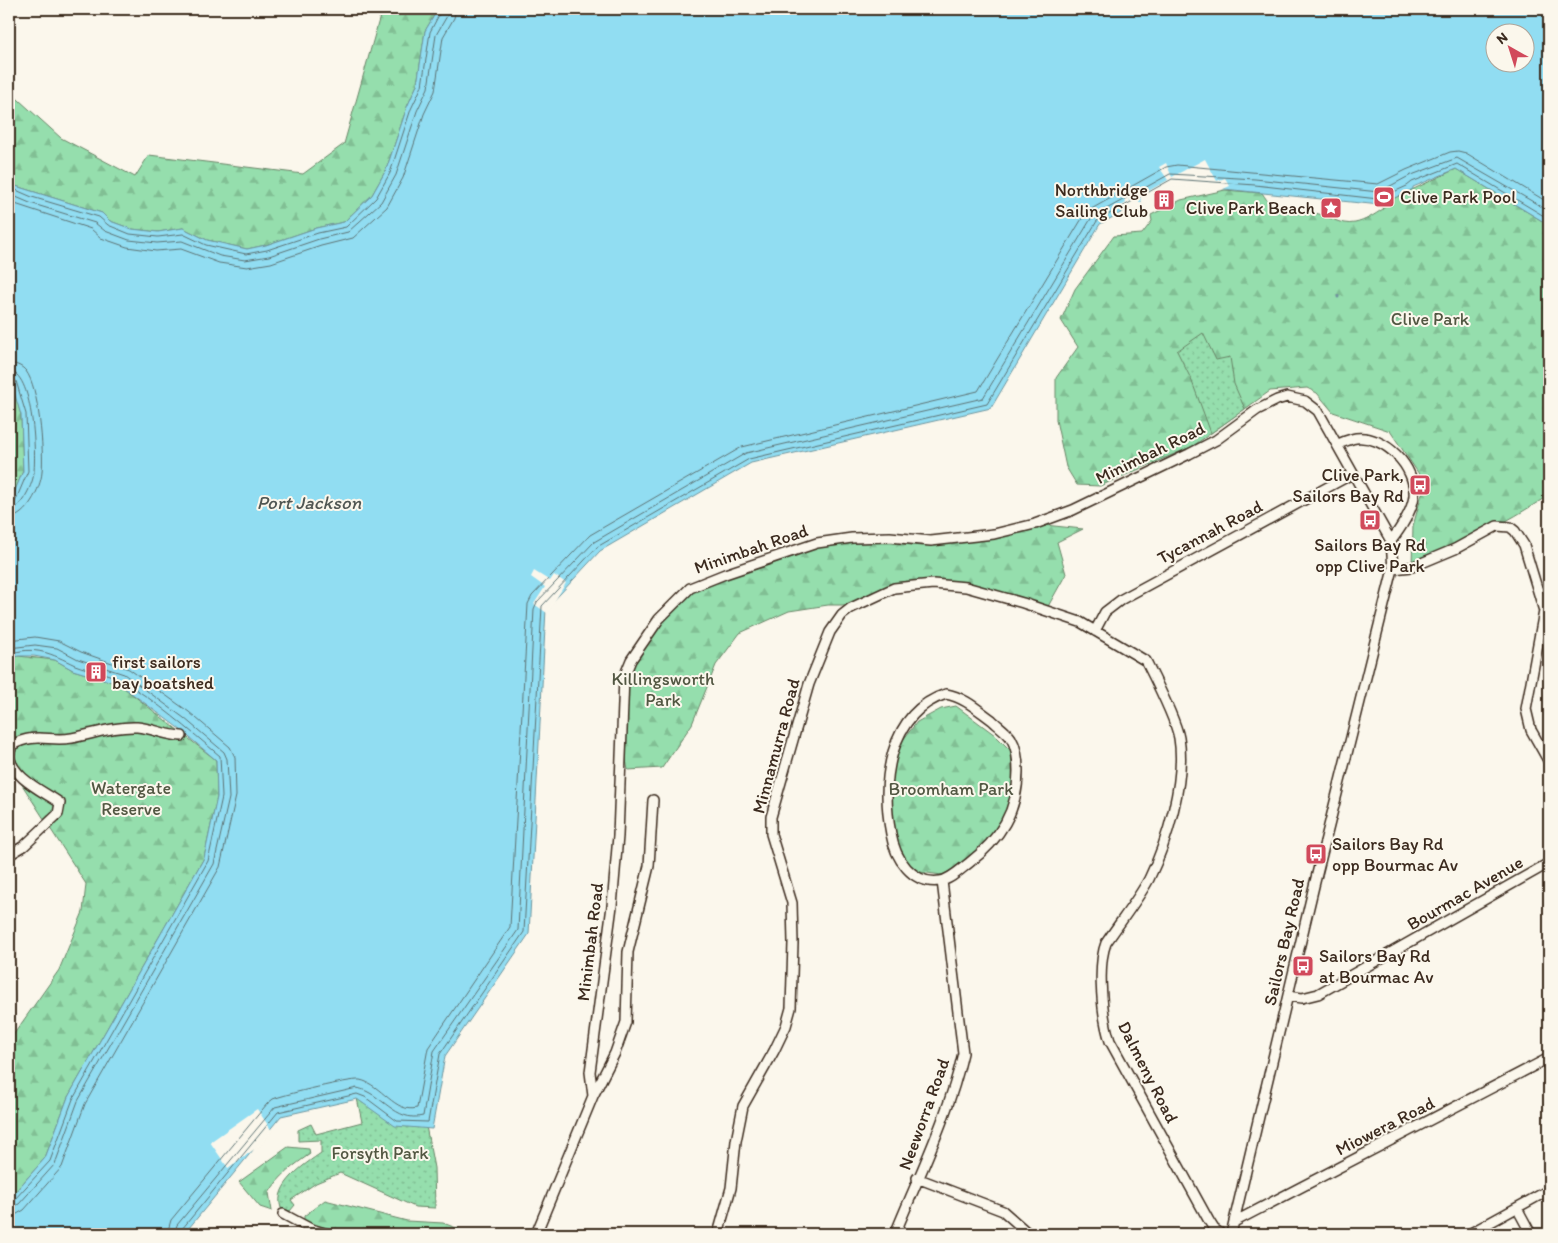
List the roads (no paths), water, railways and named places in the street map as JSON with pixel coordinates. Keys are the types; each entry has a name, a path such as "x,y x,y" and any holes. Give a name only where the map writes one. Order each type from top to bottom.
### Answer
{"street":[{"name":"Minimbah Road","path":"536,1234 593,1096 590,1072 618,836 624,677 631,660 659,619 690,588 795,549 817,543 852,538 890,537 931,541 994,534 1050,519 1073,510 1216,440 1258,410 1287,397 1305,401 1318,411"},
{"name":"Sailors Bay Road","path":"1231,1234 1393,569 1391,541 1318,411"},
{"path":"1338,444 1356,438 1373,439 1400,458 1407,470 1412,482 1414,495 1406,518 1391,541"},
{"name":"Tycannah Road","path":"1095,631 1105,612 1122,599 1352,474"},
{"path":"1393,569 1412,567 1455,549 1497,526 1510,527 1520,537 1539,588 1544,611 1527,699 1526,717 1549,762"},
{"name":"Minnamurra Road","path":"718,1234 731,1188 736,1141 744,1106 786,1026 791,1008 794,943 792,903 771,834 771,817 809,684 830,632 842,614 882,593 894,588 933,584 966,588 1023,603 1080,622 1095,631"},
{"name":"Dalmeny Road","path":"1095,631 1146,661 1177,731 1180,753 1178,791 1160,852 1148,880 1106,943 1102,953 1106,1030 1110,1041 1214,1229 1222,1234"},
{"path":"946,694 965,701 1010,736 1018,761 1018,782 1012,810 1000,832 975,858 942,881 932,882 914,875 898,858 892,841 885,794 891,755 904,726 928,702 946,694"},
{"path":"9,854 24,846 58,814 60,803 16,772 10,764 9,755 12,746 33,737 70,739 102,730 138,727 171,736 182,736"},
{"path":"593,1096 615,1053 626,1022 628,952 632,927 647,876 653,800"},
{"name":"Bourmac Avenue","path":"1288,996 1302,998 1318,994 1549,863"},
{"name":"Neeworra Road","path":"895,1234 959,1070 963,1052 942,881"},
{"name":"Miowera Road","path":"1234,1222 1549,1058"},
{"path":"917,1178 1003,1212 1030,1234"},
{"path":"1469,1234 1549,1190"},
{"path":"1517,1208 1531,1234"},
{"path":"283,1214 311,1229 328,1234"}],"water":[{"name":"Port Jackson","path":"438,9 1549,9 1549,225 1456,169 1413,187 1413,189 1380,205 1175,184 1100,224 991,408 751,463 600,551 546,609 529,934 445,1056 432,1129 395,1126 357,1099 281,1116 184,1234 9,1234 9,1199 45,1158 68,1097 204,858 217,797 216,760 177,727 119,684 73,670 55,660 34,656 18,656 9,660 9,505 23,471 21,415 9,376 9,268 11,255 9,250 9,184 102,213 110,221 132,229 158,232 183,228 207,240 247,249 266,245 316,228 344,222 372,195 386,170 407,107 417,85 425,31"}],"place":[{"name":"Clive Park Pool","path":"1384,197"},
{"name":"Northbridge Sailing Club","path":"1164,200"},
{"name":"Clive Park Beach","path":"1331,208"},
{"name":"Clive Park, Sailors Bay Rd","path":"1420,485"},
{"name":"Sailors Bay Rd opp Clive Park","path":"1370,520"},
{"name":"first sailors bay boatshed","path":"96,672"},
{"name":"Sailors Bay Rd opp Bourmac Av","path":"1316,854"},
{"name":"Sailors Bay Rd at Bourmac Av","path":"1303,966"}],"park label":[{"name":"Clive Park","path":"1430,319"},
{"name":"Killingsworth Park","path":"663,690"},
{"name":"Broomham Park","path":"951,789"},
{"name":"Watergate Reserve","path":"131,798"},
{"name":"Forsyth Park","path":"380,1153"}]}
